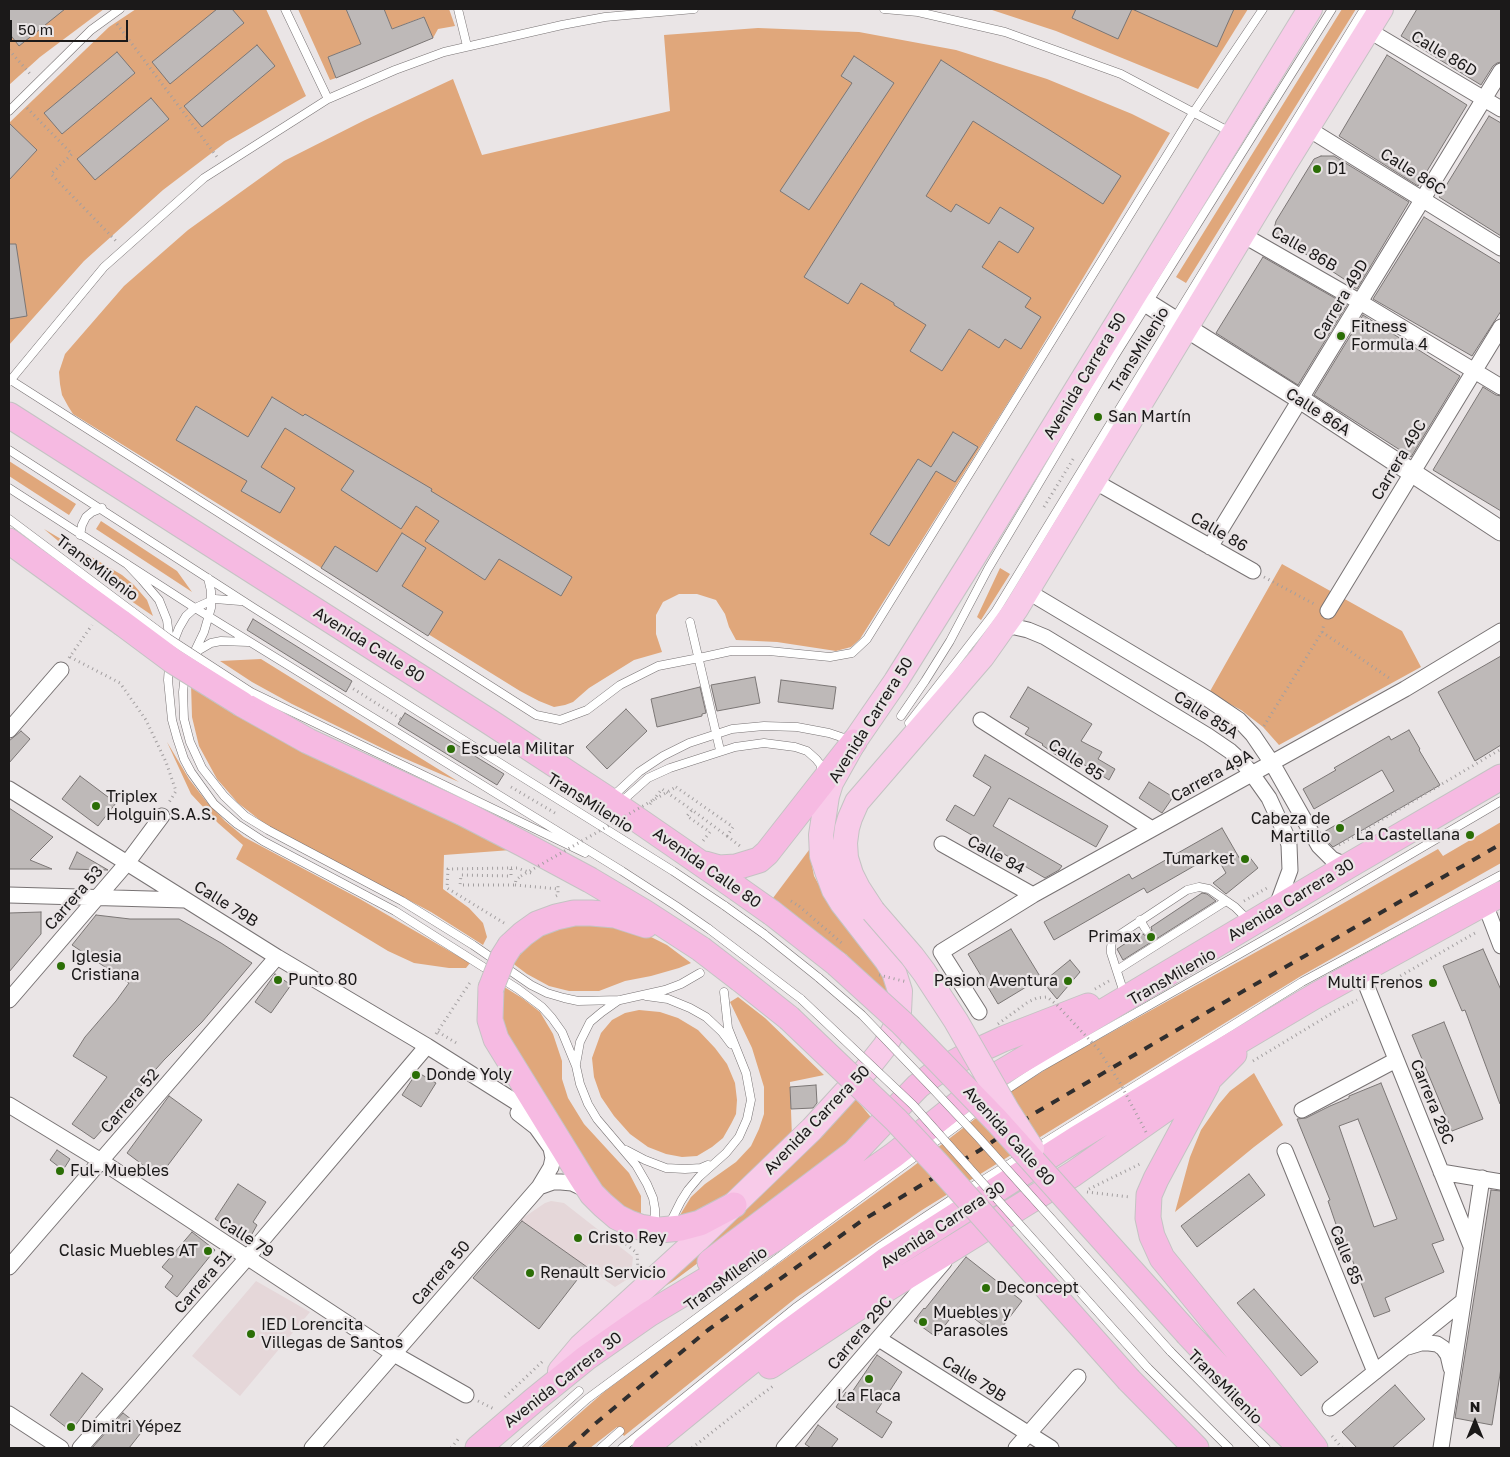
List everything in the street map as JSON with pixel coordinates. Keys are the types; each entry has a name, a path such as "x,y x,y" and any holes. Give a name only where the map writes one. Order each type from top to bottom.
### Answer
{"highway":[{"name":"Avenida Calle 80","path":"9,415 490,722 613,803 702,855 732,897 828,971 902,1023 997,1121 1073,1193 1188,1334 1244,1394 1301,1448"},
{"path":"9,541 127,618 173,661 247,698 308,741 462,814 590,880 703,950 737,976 795,1008 938,1165 1138,1374 1157,1410 1196,1448"},
{"path":"702,855 719,868 736,867 759,860 826,788 854,742"},
{"name":"Avenida Carrera 30","path":"649,1314 713,1260 854,1154 907,1098 934,1074 966,1056 1122,986 1184,964 1348,866 1501,778"},
{"name":"Avenida Carrera 30","path":"645,1448 733,1376 886,1260 1076,1139 1260,1028 1365,983 1493,907"},
{"path":"703,950 643,923 615,915 591,912 574,913 507,935 503,957 481,984 496,1039 592,1194 617,1216 640,1227 660,1230 681,1228 700,1223 734,1205"},
{"name":"Avenida Carrera 30","path":"472,1440 501,1410 533,1401 586,1358 649,1314 776,1238 894,1154 962,1101 1122,986"},
{"name":"Avenida Carrera 30","path":"649,1448 810,1339 1073,1174 1210,1078 1260,1028"},
{"path":"1210,1078 1186,1120 1149,1196 1148,1218 1152,1236 1162,1258 1315,1448"}],"main road":[{"name":"Avenida Carrera 50","path":"854,742 896,681 973,558 1141,299 1233,134 1310,9"},
{"name":"Avenida Carrera 50","path":"1073,1193 1007,1110 956,1021 924,972 873,911 858,888 846,858 845,843 850,818 857,802 868,787 982,657 1004,627 1094,481 1180,324 1243,235 1307,128 1366,19 1381,9"},
{"name":"Avenida Carrera 50","path":"533,1401 581,1346 734,1205 812,1129 866,1070 885,1046 895,1028 899,1012 900,991 894,972 842,903 834,890 822,856 821,835 826,788"}],"street":[{"name":"Calle 86D","path":"1366,19 1501,109"},
{"name":"Carrera 49D","path":"1210,547 1501,71"},
{"name":"Calle 86C","path":"1307,128 1501,248"},
{"name":"Calle 86B","path":"1243,235 1360,302 1501,387"},
{"name":"Calle 86A","path":"1141,299 1501,531"},
{"name":"Carrera 49C","path":"1328,611 1501,327"},
{"name":"Calle 86","path":"1094,481 1253,571"},
{"name":"Calle 85A","path":"1027,591 1208,699 1239,720 1256,739 1272,763 1319,846 1332,859 1348,866"},
{"name":"Calle 85A","path":"1004,627 1023,629 1045,637 1230,751 1252,774 1269,798 1289,845 1290,870 1275,909"},
{"name":"Carrera 49A","path":"979,1012 941,952 1033,895 1405,689 1501,630"},
{"path":"9,730 61,670"},
{"name":"Calle 85","path":"982,720 1152,829"},
{"name":"Calle 79B","path":"9,789 277,957 427,1046 546,1120"},
{"name":"Carrera 53","path":"9,1000 127,863 162,816"},
{"name":"Calle 84","path":"942,844 1033,895"},
{"path":"9,895 185,900"},
{"path":"1493,907 1501,946"},
{"name":"Carrera 52","path":"9,1268 277,957"},
{"name":"Carrera 28C","path":"1365,983 1472,1246"},
{"name":"Calle 79B","path":"427,1046 450,1070 526,1118 545,1138 551,1148 553,1158 551,1167 539,1187"},
{"name":"Carrera 51","path":"80,1448 247,1258 427,1046"},
{"path":"1302,1110 1396,1060"},
{"name":"Calle 79","path":"9,1105 100,1161 394,1354 466,1395"},
{"name":"Calle 85","path":"1285,1151 1375,1372"},
{"path":"1441,1172 1501,1182"},
{"path":"1441,1448 1482,1178"},
{"path":"539,1187 553,1182 572,1182 592,1194"},
{"name":"Carrera 50","path":"312,1448 539,1187"},
{"name":"Carrera 29C","path":"784,1448 924,1284 964,1241"},
{"path":"1330,1408 1463,1300"},
{"name":"Calle 79B","path":"879,1339 1051,1448"},
{"path":"1404,1348 1429,1342 1437,1344 1448,1355 1452,1372"},
{"path":"1016,1448 1078,1377"},
{"path":"1157,1410 1181,1448"},
{"path":"9,1414 61,1448"}],"lane":[{"path":"9,111 91,30 120,9"},
{"path":"285,9 328,99"},
{"path":"458,9 467,46"},
{"path":"694,9 641,11 562,25 467,46 444,52 395,70 328,99 204,178 104,267 9,380 536,715 560,720 587,710 620,685 658,666 731,651 769,651 830,657 852,653 868,639 1193,113 1262,10"},
{"path":"884,9 918,12 1005,32 1121,74 1233,134"},
{"name":"TransMilenio","path":"901,716 950,642 988,569 1114,357 1141,299 1332,9"},
{"name":"TransMilenio","path":"909,723 995,612 1180,324 1366,19"},
{"name":"TransMilenio","path":"9,450 102,508 244,602 518,775 672,870 732,897"},
{"name":"TransMilenio","path":"9,488 195,608 210,616 622,871 676,906 703,950 681,984 620,1000 578,1001 547,993 531,985 473,945 402,901 245,816 224,796 202,768 190,742 184,718 183,692 185,675 210,616 211,601 208,578"},
{"name":"TransMilenio","path":"80,535 86,517 102,508"},
{"name":"TransMilenio","path":"9,519 127,618"},
{"name":"TransMilenio","path":"127,564 159,600 167,620 170,651 168,680 172,720 184,759 214,804 237,824 263,841 395,911 533,999 552,1018 562,1032 576,1066 580,1084 588,1104 597,1119 636,1165 647,1184 653,1198 655,1220"},
{"name":"TransMilenio","path":"170,651 179,628 186,616 195,608 211,601 226,599 244,602"},
{"path":"690,622 720,750"},
{"name":"TransMilenio","path":"190,661 200,650 211,643 221,641 252,642"},
{"name":"TransMilenio","path":"247,698 622,871"},
{"path":"613,803 639,772 663,756 689,743 716,733 748,727 781,726 813,729 842,736 854,742"},
{"path":"613,803 648,778 670,768 735,746 764,743 795,746 807,752 820,764 826,788"},
{"name":"TransMilenio","path":"532,1448 595,1393 1017,1081 1290,926 1501,801"},
{"path":"622,1448 795,1308 881,1246 952,1199 1302,982 1501,875"},
{"path":"1122,986 1111,953 1110,947 1112,942 1140,920 1186,890 1198,887 1209,890 1226,901 1251,924"},
{"path":"1122,986 1156,944 1226,901"},
{"path":"1140,920 1146,930"},
{"name":"TransMilenio","path":"828,971 862,1015 937,1093 1170,1351 1266,1448"},
{"name":"TransMilenio","path":"672,1219 688,1190 714,1162 726,1153 739,1137 747,1119 751,1100 746,1072 728,1028 725,1014 737,976"},
{"name":"TransMilenio","path":"643,995 668,999 706,1017 722,1032 738,1054"},
{"name":"TransMilenio","path":"576,1066 580,1042 590,1022 620,1000"},
{"name":"TransMilenio","path":"620,1146 645,1160 666,1168 701,1168 714,1162"},
{"path":"1138,1374 1229,1448"},
{"path":"515,1448 579,1391"},
{"path":"601,1448 620,1431"}],"path":[{"path":"110,16 223,166"},
{"path":"9,50 37,82"},
{"path":"19,100 72,154 51,174 124,249"},
{"path":"1123,378 1154,327"},
{"path":"1044,507 1075,456"},
{"name":"Calle 86","path":"1253,571 1328,611"},
{"path":"1256,739 1322,632 1328,611"},
{"path":"61,670 92,625"},
{"path":"1322,632 1405,689"},
{"path":"70,657 120,683 146,720 166,762 176,791 162,816"},
{"path":"349,686 401,719"},
{"path":"508,786 548,809"},
{"path":"515,884 516,880 521,876 676,787 733,828 727,836"},
{"path":"646,810 662,788 739,845"},
{"path":"692,810 687,816 710,832 702,855"},
{"path":"511,868 511,876 461,875 460,884 515,884 559,889"},
{"path":"507,935 447,888 448,869 517,868"},
{"path":"1248,1064 1334,1012 1365,983 1493,907"},
{"path":"427,1046 481,984"},
{"path":"998,1024 1028,1002 1037,998 1047,997 1056,1004 1098,1049 1120,1083 1148,1138"},
{"path":"438,1032 458,1044"},
{"path":"1073,1193 1144,1162"},
{"path":"624,1242 637,1253 638,1270"},
{"path":"486,1414 501,1410 550,1354"},
{"path":"466,1395 501,1410"},
{"path":"451,1448 472,1440"}],"shaded area":[{"path":"9,9 104,9 40,57 9,85"},
{"path":"136,9 266,9 306,96 226,142 163,190 84,261 9,345 9,123 109,27"},
{"path":"298,9 346,9 361,44 328,57 336,78 330,80"},
{"path":"384,9 449,9 455,26 438,29 433,38 423,17 392,29"},
{"path":"989,9 1248,9 1198,89 1056,31"},
{"path":"1342,9 1356,9 1186,283 1176,277"},
{"path":"758,28 859,32 956,50 1047,79 1132,114 1170,133 1014,393 860,639 851,647 836,651 777,642 736,640 725,614 716,600 697,594 679,594 663,602 656,615 656,634 662,652 634,660 589,688 573,702 554,707 520,691 73,414 62,395 59,372 65,354 124,286 188,230 284,161 365,120 453,79 482,155 670,111 664,35"},
{"path":"9,461 76,504 69,515 9,476"},
{"path":"101,521 177,571 192,592 96,529"},
{"path":"44,529 122,575 147,600 153,616 121,594"},
{"path":"1282,564 1402,631 1421,667 1279,745 1263,727 1241,710 1209,693"},
{"path":"1000,568 1010,574 981,620 977,617"},
{"path":"261,659 459,782 392,753 292,704 252,682 220,661"},
{"path":"191,684 395,795 511,850 444,855 443,889 469,908 483,923 487,937 483,945 431,912 265,824 238,803 217,779 199,746 192,717"},
{"path":"167,742 189,779 206,801 244,837 360,899 470,963 466,968 449,968 414,963 388,951 236,859 243,845 218,823 191,794"},
{"path":"1501,822 1501,863 1301,976 922,1210 797,1297 624,1436 617,1427 590,1448 540,1448 604,1392 911,1168 1010,1092 1056,1063 1438,849 1443,856"},
{"path":"809,850 814,876 832,909 876,964 893,999 773,898"},
{"path":"570,921 605,921 645,934 667,945 691,963 651,976 625,981 599,991 569,991 549,986 527,974 511,962 543,931"},
{"path":"501,985 540,1012 553,1034 562,1061 562,1079 568,1098 584,1124 629,1173 641,1196 641,1220 608,1199 498,1024"},
{"path":"738,997 765,1018 824,1075 790,1082 792,1138 723,1203 677,1220 691,1197 705,1184 736,1162 751,1146 764,1114 764,1087 752,1048 730,1002"},
{"path":"639,1010 660,1012 678,1018 698,1030 727,1064 735,1083 736,1114 731,1124 723,1138 697,1156 682,1157 666,1154 648,1147 630,1134 601,1097 594,1077 592,1058 601,1033 612,1020 625,1013"},
{"path":"1254,1073 1283,1125 1175,1212 1190,1157 1201,1130 1230,1091"},
{"path":"855,1098 875,1122 800,1187 675,1280 631,1307"},
{"name":"Cristo Rey","path":"551,1201 564,1203 633,1257 631,1277 615,1287 520,1220"},
{"name":"IED Lorencita Villegas de Santos","path":"256,1281 310,1312 240,1396 192,1356"}],"building":[{"path":"9,9 65,9 19,46 9,33"},
{"path":"217,9 232,9 244,23 170,84 152,62"},
{"path":"346,9 384,9 392,29 424,17 433,38 336,78 328,57 361,44"},
{"path":"1076,9 1132,9 1118,39 1072,18"},
{"path":"1132,9 1234,9 1217,47"},
{"path":"1417,9 1501,9 1501,62 1493,66 1481,85 1401,36"},
{"path":"257,45 275,66 202,127 184,106"},
{"path":"117,52 135,73 62,134 44,113"},
{"path":"1387,55 1467,105 1418,186 1339,136"},
{"path":"854,56 894,83 809,210 780,191 852,83 841,76"},
{"path":"941,60 1121,176 1103,204 973,121 926,196 951,212 956,204 989,224 1000,207 1034,228 1018,253 999,241 982,267 1031,298 1025,307 1041,317 1021,349 1005,339 999,348 969,329 942,371 910,351 926,325 894,305 894,303 861,283 848,304 804,277"},
{"path":"151,98 169,119 95,180 77,159"},
{"path":"1489,116 1501,123 1501,236 1439,197"},
{"path":"9,123 37,150 9,180"},
{"path":"1321,156 1334,156 1409,202 1357,289 1278,236 1274,229 1276,221 1314,159"},
{"path":"1424,217 1501,264 1501,311 1472,356 1373,299"},
{"path":"9,244 16,244 27,316 9,319"},
{"path":"1263,257 1347,305 1298,385 1216,333"},
{"path":"1363,315 1460,376 1411,457 1314,395"},
{"path":"1483,387 1501,396 1501,511 1433,470"},
{"path":"272,397 303,416 305,414 432,489 431,491 572,577 561,596 499,559 485,580 425,541 439,521 416,506 401,529 341,490 354,471 285,428 261,467 295,488 280,513 241,491 247,481 176,440 196,406 248,437"},
{"path":"953,432 978,447 955,482 936,471 889,546 870,534 918,459 931,467"},
{"path":"402,533 426,548 402,586 443,612 428,636 321,568 335,546 377,572"},
{"path":"253,619 352,681 346,692 247,630"},
{"path":"1501,656 1501,745 1475,761 1438,692"},
{"path":"755,677 760,703 717,711 711,685"},
{"path":"781,680 836,687 833,709 778,702"},
{"path":"700,687 706,713 702,714 702,716 657,727 651,699"},
{"path":"1028,687 1092,724 1081,741 1102,752 1098,759 1115,769 1109,780 1078,761 1075,766 1059,757 1043,744 1025,734 1029,728 1010,717"},
{"path":"626,709 647,731 607,769 586,747"},
{"name":"Escuela Militar","path":"405,713 504,774 497,785 398,724"},
{"path":"1409,730 1440,785 1333,847 1322,833 1394,791 1382,770 1314,809 1303,789 1336,770 1334,768 1389,736 1391,740"},
{"path":"21,731 30,739 9,763 9,741"},
{"path":"985,755 1108,826 1096,847 1009,798 993,826 1062,866 1059,870 1045,878 946,820 955,805 974,816 991,787 973,776"},
{"name":"Triplex Holguin S.A.S.","path":"80,776 116,803 98,826 62,799"},
{"path":"1149,782 1173,797 1162,813 1139,798"},
{"path":"9,808 53,837 30,860 52,869 9,869"},
{"path":"1222,828 1241,861 1248,855 1258,868 1226,894 1213,883 1226,873 1215,854 1147,893 1144,888 1054,940 1044,922 1129,874 1132,879"},
{"path":"77,852 108,870 69,869"},
{"path":"1202,893 1207,894 1216,901 1123,960 1117,949 1141,933 1146,936 1149,935 1152,930 1151,927"},
{"path":"41,912 41,934 9,972 9,913"},
{"path":"96,915 130,919 179,919 252,963 202,1022 164,1060 94,1139 72,1124 107,1077 73,1056 85,1037 129,983 72,945"},
{"path":"1011,929 1041,978 998,1004 968,954"},
{"path":"1483,949 1501,990 1500,1104 1465,1010 1462,1011 1443,966"},
{"path":"1070,960 1080,972 1057,999 1043,982"},
{"path":"275,974 291,985 271,1013 255,1002"},
{"path":"1444,1022 1483,1119 1452,1131 1412,1035"},
{"path":"417,1072 436,1083 421,1107 402,1095"},
{"path":"1381,1083 1444,1240 1432,1244 1444,1272 1385,1298 1390,1311 1374,1317 1344,1238 1341,1239 1328,1201 1330,1200 1297,1119 1306,1118 1349,1098 1349,1096","holes":["1358,1119 1397,1219 1374,1227 1339,1126"]},
{"path":"816,1085 817,1103 813,1108 791,1109 790,1087"},
{"path":"169,1096 202,1120 159,1177 127,1153"},
{"path":"57,1150 70,1159 63,1170 50,1160"},
{"path":"1249,1174 1265,1195 1197,1247 1181,1226"},
{"path":"238,1184 266,1202 253,1222 257,1225 252,1234 245,1236 241,1236 215,1219"},
{"path":"1491,1190 1501,1191 1501,1368 1492,1425 1455,1418"},
{"name":"Renault Servicio","path":"522,1221 587,1267 539,1329 473,1278"},
{"path":"192,1232 215,1250 177,1297 165,1287 173,1276 162,1267"},
{"path":"966,1257 1022,1301 996,1335 959,1307 936,1337 914,1321"},
{"path":"1254,1289 1318,1362 1301,1376 1237,1303"},
{"path":"877,1355 902,1372 876,1412 892,1422 882,1438 836,1407 846,1392 850,1395"},
{"path":"82,1373 103,1389 71,1431 50,1415"},
{"path":"1395,1385 1425,1419 1392,1448 1357,1448 1342,1432"},
{"path":"123,1413 144,1429 129,1448 92,1448"},
{"path":"818,1425 838,1439 831,1448 811,1448 805,1444"}],"railway":[{"path":"569,1448 596,1423 708,1330 863,1220 980,1150 1035,1113 1501,844"}],"place":[{"name":"D1","path":"1317,169"},
{"name":"Fitness Formula 4","path":"1341,336"},
{"name":"San Martín","path":"1098,417"},
{"name":"Escuela Militar","path":"451,749"},
{"name":"Triplex Holguin S.A.S.","path":"96,806"},
{"name":"Cabeza de Martillo","path":"1340,828"},
{"name":"La Castellana","path":"1470,835"},
{"name":"Tumarket","path":"1245,859"},
{"name":"Primax","path":"1151,937"},
{"name":"Iglesia Cristiana","path":"61,966"},
{"name":"Punto 80","path":"278,980"},
{"name":"Pasion Aventura","path":"1068,981"},
{"name":"Multi Frenos","path":"1433,983"},
{"name":"Donde Yoly","path":"416,1075"},
{"name":"Ful- Muebles","path":"60,1171"},
{"name":"Cristo Rey","path":"578,1238"},
{"name":"Clasic Muebles AT","path":"208,1251"},
{"name":"Renault Servicio","path":"530,1273"},
{"name":"Deconcept","path":"986,1288"},
{"name":"Muebles y Parasoles","path":"923,1322"},
{"name":"IED Lorencita Villegas de Santos","path":"251,1334"},
{"name":"La Flaca","path":"869,1379"},
{"name":"Dimitri Yépez","path":"71,1427"}]}
